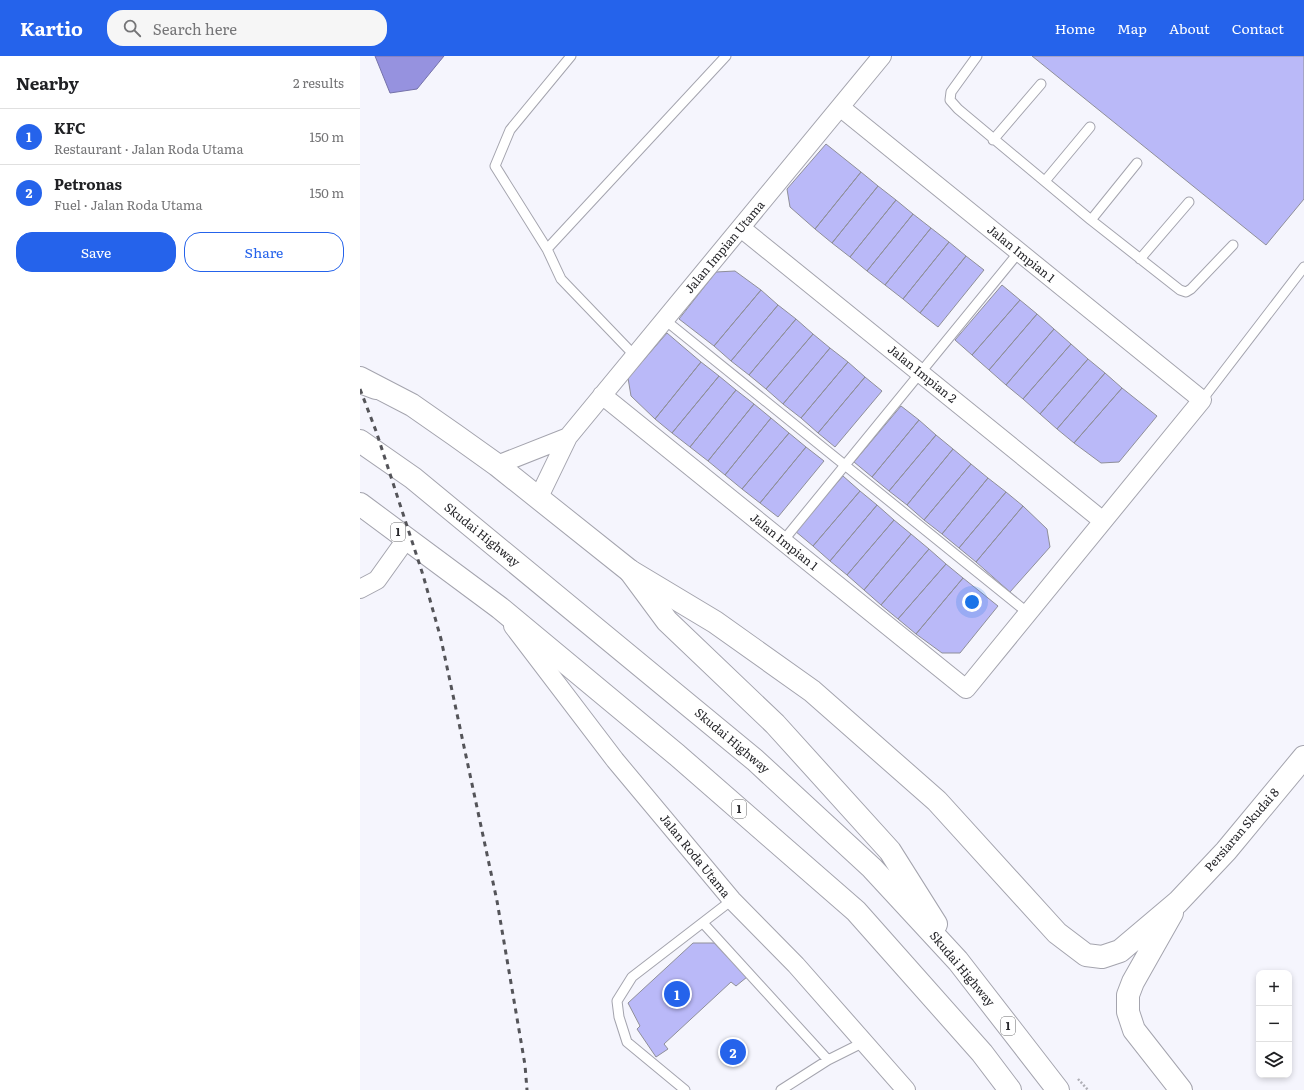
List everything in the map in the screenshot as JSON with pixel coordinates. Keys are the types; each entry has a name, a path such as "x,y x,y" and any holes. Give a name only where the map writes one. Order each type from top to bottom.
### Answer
{"main road":[{"path":"365,382 412,404 497,465 630,571 715,622 812,691 937,801 1057,933 1086,955 1102,957 1120,951 1178,902"},
{"name":"Skudai Highway","path":"360,441 413,478 756,760 872,868 958,961 1058,1090"},
{"name":"1","path":"360,504 408,538 500,608 678,755 856,911 982,1053 1010,1090"},
{"path":"630,571 667,621 775,724 890,851 920,897 958,961"},
{"name":"Persiaran Skudai 8","path":"1178,902 1226,851 1304,757"},
{"path":"1178,902 1133,982 1128,995 1128,1012 1134,1030 1181,1090"}],"street":[{"name":"Jalan Impian Utama","path":"538,499 568,437 882,56"},
{"name":"Jalan Impian 1","path":"840,107 1202,400"},
{"name":"Jalan Impian 2","path":"741,228 1103,521"},
{"name":"Jalan Impian 1","path":"602,395 966,689 1028,613"},
{"path":"1028,613 1202,400"},
{"name":"Jalan Impian Utama","path":"497,465 568,437"},
{"path":"360,589 377,580 408,538"},
{"name":"Jalan Roda Utama","path":"500,608 615,760 732,900 796,965 864,1042 901,1088"}],"lane":[{"path":"571,56 510,130 496,166 548,249 561,279 635,356"},
{"path":"548,249 726,56"},
{"path":"977,56 951,92 950,100 993,140 1180,290 1186,292 1192,289 1233,245"},
{"path":"993,140 1041,84"},
{"path":"1045,181 1090,127"},
{"path":"1091,220 1137,163"},
{"path":"1140,259 1189,202"},
{"path":"783,541 1019,252"},
{"path":"1202,400 1304,267"},
{"path":"665,320 1028,613"},
{"path":"685,1090 627,1042 619,1017 617,1001 632,977 732,900"},
{"path":"703,923 828,1060"},
{"path":"781,1090 828,1060 864,1042"}],"shaded area":[{"path":"375,56 444,56 417,89 390,93"}],"building":[{"path":"1032,56 1304,56 1304,199 1266,245"},
{"path":"826,144 861,172 815,229 790,207 787,189"},
{"path":"861,172 878,186 832,243 815,229"},
{"path":"878,186 896,200 850,257 832,243"},
{"path":"896,200 913,214 867,271 850,257"},
{"path":"913,214 931,228 885,285 867,271"},
{"path":"931,228 949,242 903,299 885,285"},
{"path":"949,242 966,256 920,313 903,299"},
{"path":"966,256 984,270 938,327 920,313"},
{"path":"735,271 761,290 714,346 679,319 716,272"},
{"path":"1002,285 1020,300 972,355 955,340"},
{"path":"761,290 778,305 731,361 714,346"},
{"path":"1020,300 1037,314 989,370 972,355"},
{"path":"778,305 796,319 749,375 731,361"},
{"path":"1037,314 1054,329 1006,385 989,370"},
{"path":"796,319 813,334 766,389 749,375"},
{"path":"1054,329 1071,344 1023,399 1006,385"},
{"path":"667,333 701,362 655,419 631,396 628,378"},
{"path":"813,334 830,348 783,404 766,389"},
{"path":"1071,344 1088,359 1040,414 1023,399"},
{"path":"830,348 848,362 801,418 783,404"},
{"path":"1088,359 1105,373 1057,429 1040,414"},
{"path":"701,362 719,376 672,433 655,419"},
{"path":"848,362 865,377 818,433 801,418"},
{"path":"1105,373 1122,388 1074,443 1057,429"},
{"path":"719,376 736,390 690,447 672,433"},
{"path":"865,377 882,391 835,447 818,433"},
{"path":"1122,388 1157,416 1119,462 1101,463 1074,443"},
{"path":"736,390 754,404 708,461 690,447"},
{"path":"754,404 771,418 725,475 708,461"},
{"path":"901,406 919,420 872,477 854,462"},
{"path":"771,418 789,433 742,489 725,475"},
{"path":"919,420 936,435 889,491 872,477"},
{"path":"789,433 806,447 760,503 742,489"},
{"path":"936,435 953,449 907,505 889,491"},
{"path":"806,447 824,461 778,517 760,503"},
{"path":"953,449 971,464 924,520 907,505"},
{"path":"971,464 988,478 942,534 924,520"},
{"path":"843,476 860,491 813,546 795,531"},
{"path":"988,478 1006,492 959,548 942,534"},
{"path":"860,491 877,505 830,561 813,546"},
{"path":"1006,492 1023,506 976,562 959,548"},
{"path":"877,505 894,520 847,575 830,561"},
{"path":"1023,506 1047,529 1050,547 1010,592 976,562"},
{"path":"894,520 911,534 864,590 847,575"},
{"path":"911,534 929,549 881,605 864,590"},
{"path":"929,549 946,564 898,619 881,605"},
{"path":"946,564 963,578 916,634 898,619"},
{"path":"963,578 998,606 960,653 942,653 916,634"},
{"path":"693,943 714,943 747,977 736,986 731,982 664,1044 668,1049 656,1057 637,1029 640,1026 628,1003"}],"railway":[{"path":"360,389 376,431 423,575 441,639 497,901 525,1065 527,1090"}],"place":[{"name":"KFC","path":"677,994"},
{"name":"Petronas","path":"733,1052"}]}
